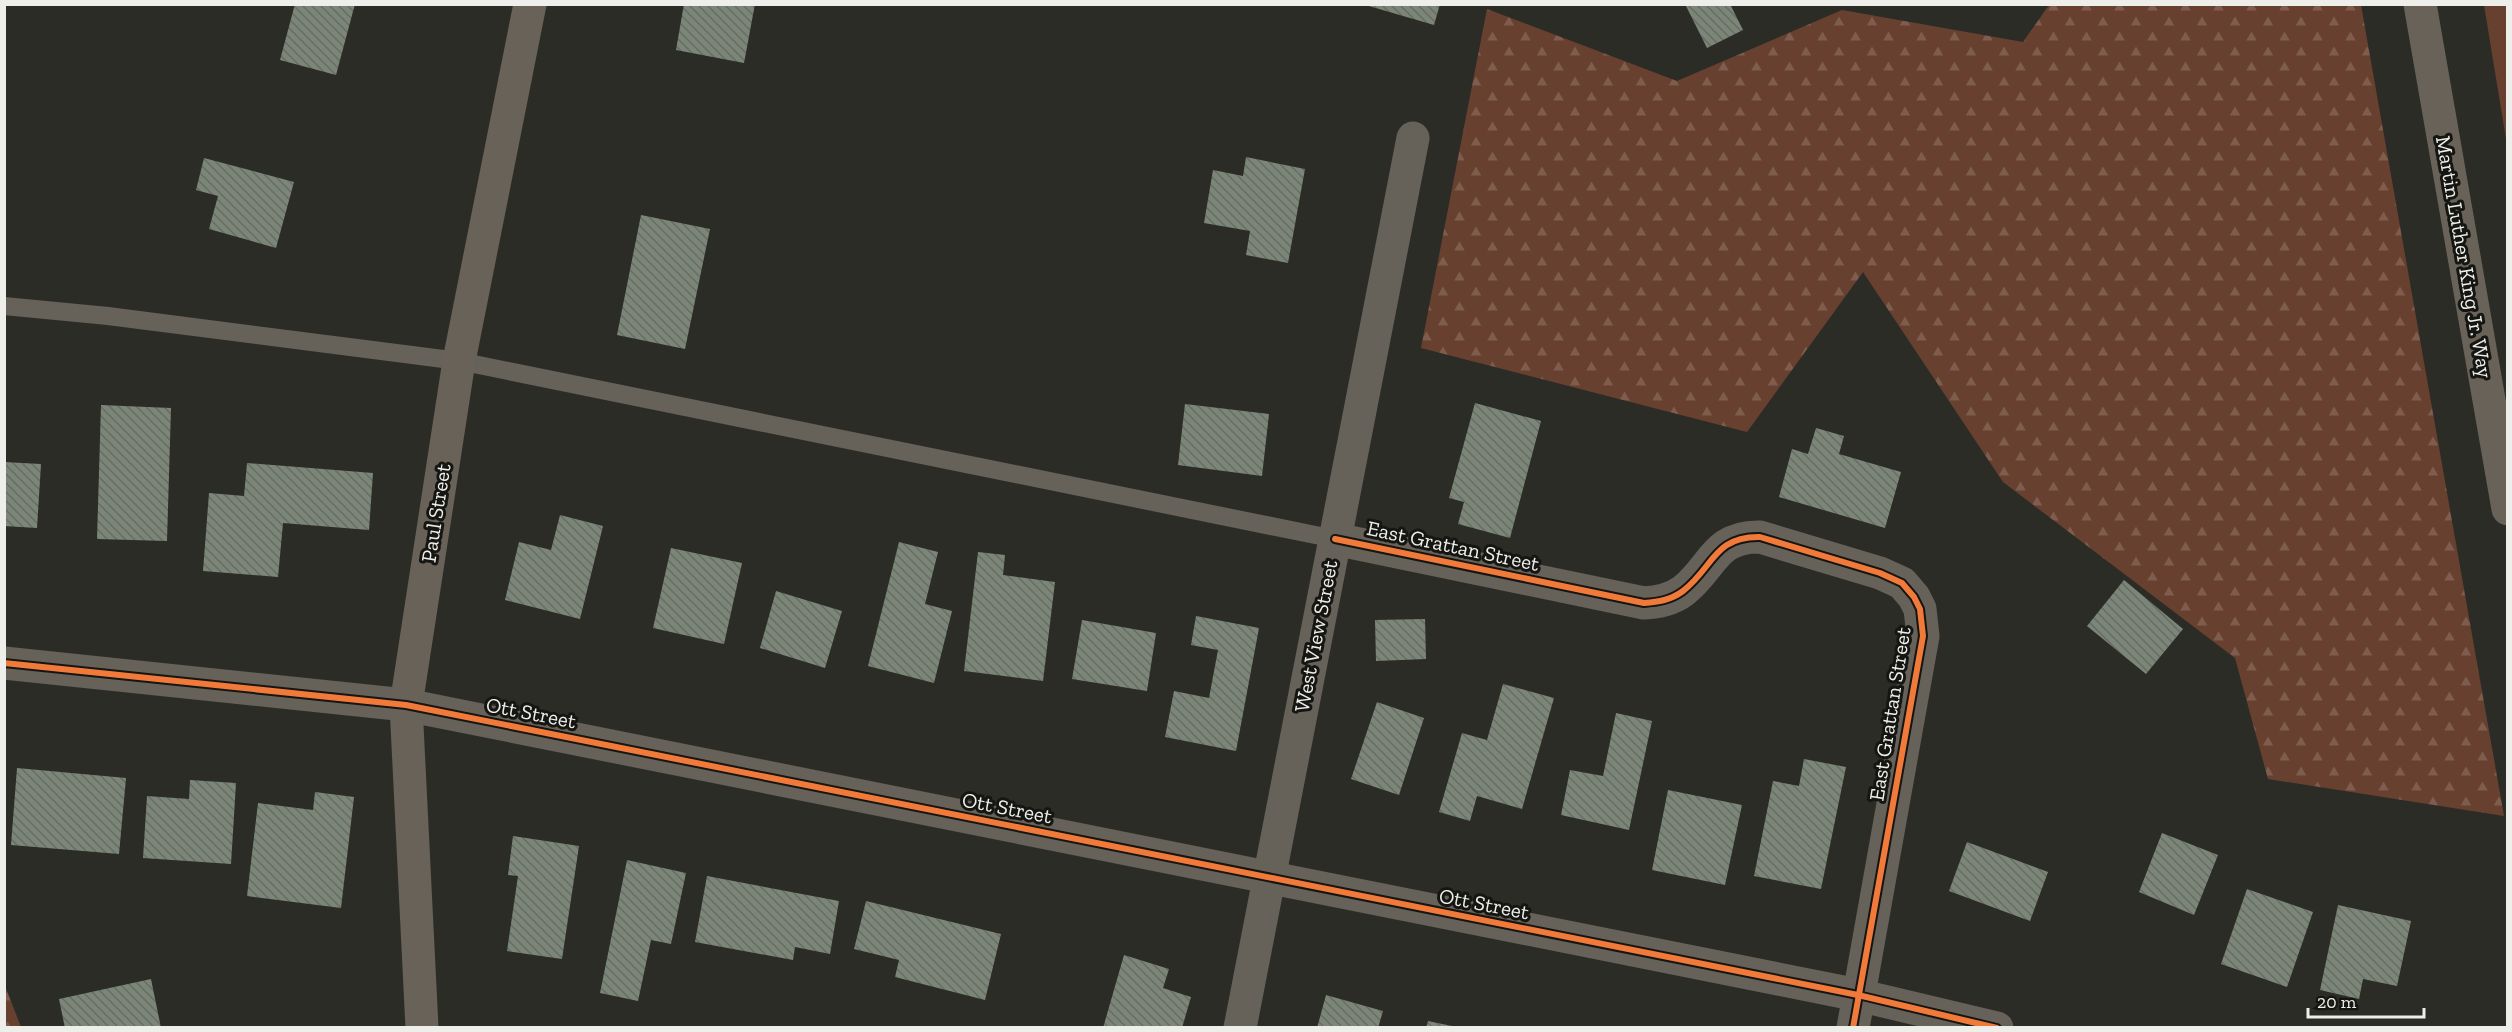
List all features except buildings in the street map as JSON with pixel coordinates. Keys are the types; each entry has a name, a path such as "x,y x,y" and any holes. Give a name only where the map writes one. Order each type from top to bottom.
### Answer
{"street":[{"name":"Paul Street","path":"422,1028 406,705 459,361 530,4"},
{"name":"Martin Luther King Jr. Way","path":"2420,4 2508,509"},
{"name":"West View Street","path":"1240,1028 1413,138"},
{"name":"East Grattan Street","path":"1335,538 1644,603 1658,602 1677,595 1692,583 1719,550 1734,541 1752,537 1760,537 1880,573 1902,584 1914,597 1920,609 1923,636 1853,1028"},
{"name":"Ott Street","path":"4,663 406,705 1858,995 1997,1028"}],"lane":[{"path":"4,306 108,316 459,361 1335,538"}],"green space":[{"path":"2049,5 2361,5 2504,816 2268,779 2235,658 2003,482 1863,272 1747,432 1421,348 1487,9 1677,81 1842,10 2023,42"},
{"path":"2484,5 2507,5 2507,145"},
{"path":"5,986 21,1027 5,1027"}],"cycle path":[{"path":"1335,539 1644,603 1674,597 1693,582 1723,548 1745,538 1760,537 1880,573 1902,583 1914,597 1920,609 1923,636 1853,1028"},
{"path":"4,663 406,705 1858,995 1997,1028"}]}
